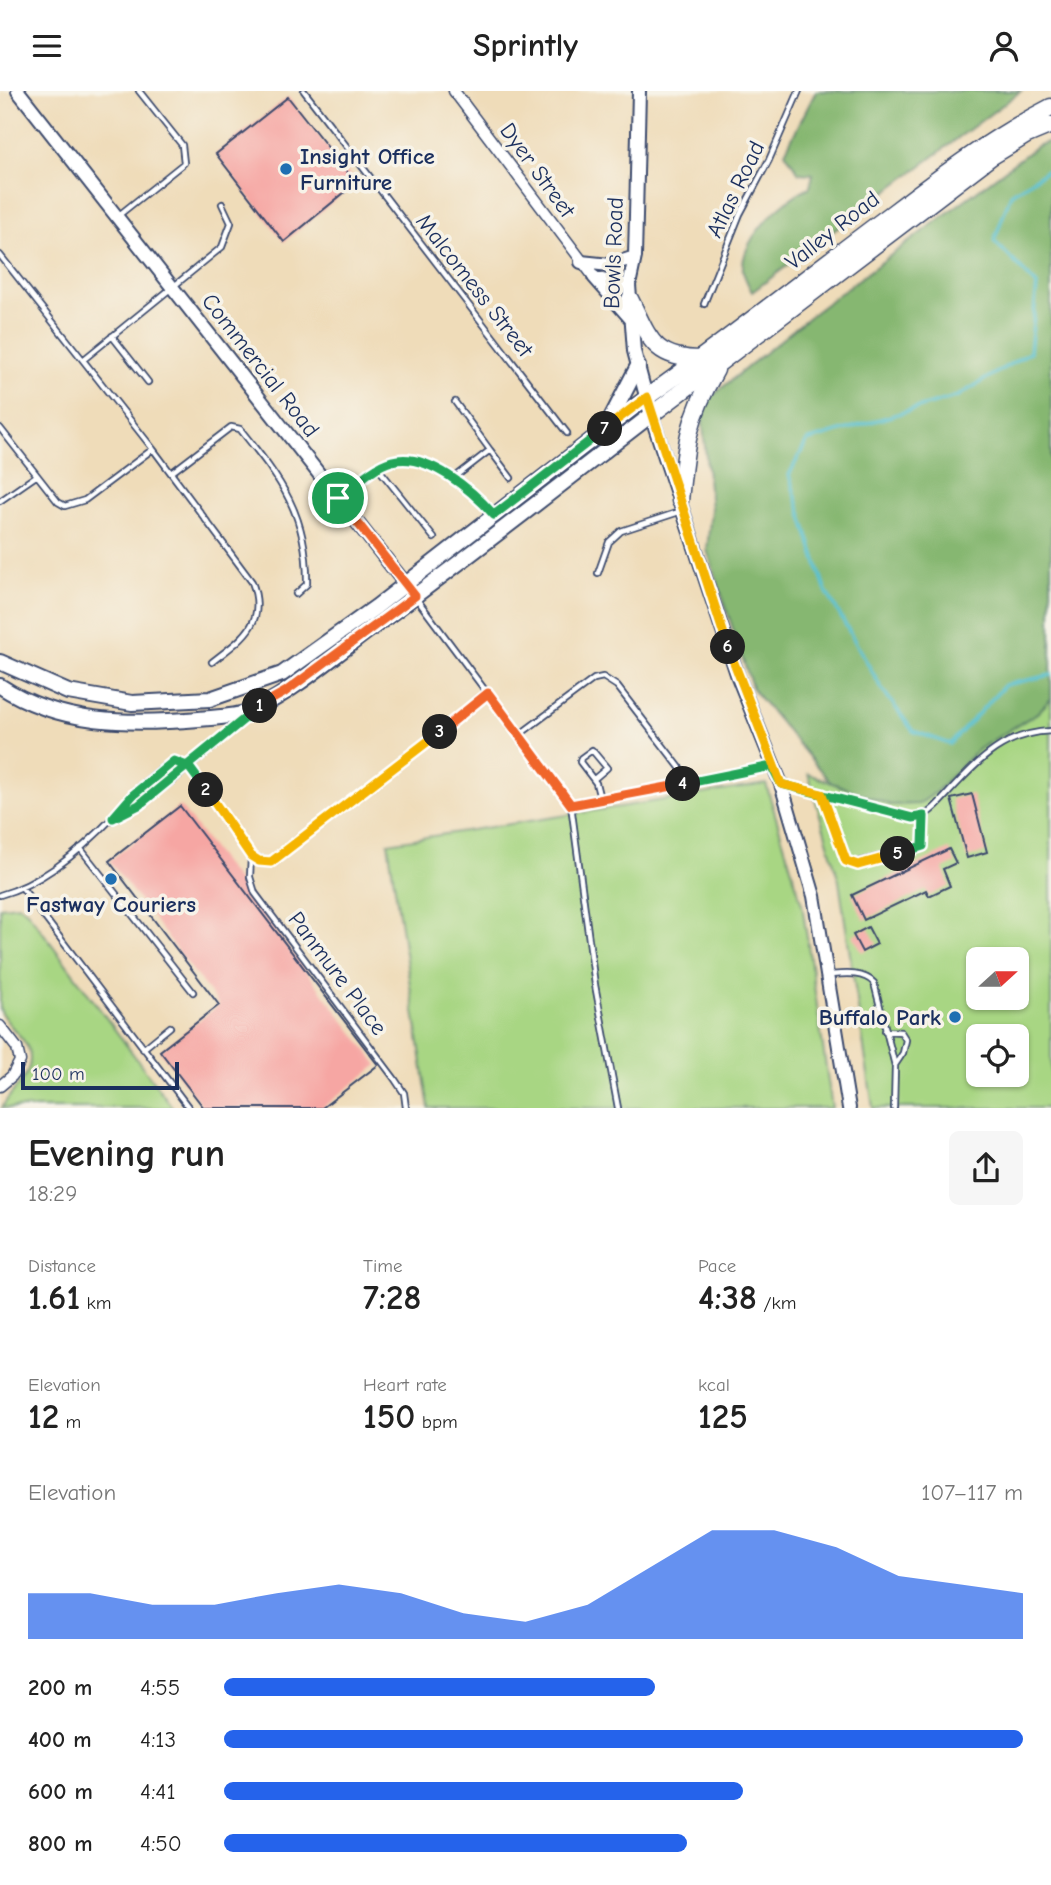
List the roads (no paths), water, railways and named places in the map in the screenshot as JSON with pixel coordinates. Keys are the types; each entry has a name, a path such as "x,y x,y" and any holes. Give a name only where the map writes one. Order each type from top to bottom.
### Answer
{"highway":[{"name":"Valley Road","path":"647,397 919,193 1017,124 1051,107"},
{"name":"Valley Road","path":"651,415 991,157 1027,135 1051,125"},
{"path":"629,292 653,345 666,355 680,359 701,359"},
{"path":"681,506 687,436 694,411 721,361"}],"main road":[{"path":"606,428 638,366"},
{"path":"0,662 68,692 132,703 210,698 282,674 647,397"},
{"path":"0,687 23,701 94,721 148,724 237,715 255,709 285,692 415,596 651,415"}],"street":[{"name":"Commercial Road","path":"18,91 415,596"},
{"name":"Dyer Street","path":"454,91 594,277"},
{"name":"Bowls Road","path":"639,91 635,257 629,292 638,366 651,415 738,677 781,784 814,896 849,1108"},
{"path":"581,262 610,265 635,257"},
{"path":"594,277 629,292"},
{"path":"594,277 631,320"},
{"path":"0,1027 18,1048 20,1061 12,1076 0,1086"}],"lane":[{"path":"116,217 184,163 182,145 139,91"},
{"name":"Malcomess Street","path":"304,91 567,433"},
{"name":"Atlas Road","path":"704,304 736,224 769,160 799,91"},
{"path":"83,360 222,247 231,223 222,204"},
{"path":"0,255 153,449 252,582 258,599 257,615 250,628 212,662"},
{"path":"112,336 148,382"},
{"path":"455,402 511,478"},
{"path":"171,473 231,427 240,429 293,500 307,563 307,584 296,594"},
{"path":"0,428 58,502 73,506 153,449"},
{"path":"454,478 490,450"},
{"path":"338,498 378,468 402,460 419,462 454,478 494,515"},
{"path":"378,468 434,538"},
{"path":"0,501 37,476"},
{"path":"598,573 614,536 681,506"},
{"name":"Commercial Road","path":"415,596 571,805"},
{"path":"519,734 594,679 603,677 617,686 691,782"},
{"path":"251,856 259,861 271,862 282,856 488,693"},
{"path":"113,818 139,805 189,767 255,709"},
{"path":"781,784 913,818 924,816 993,748 1032,732 1051,731"},
{"path":"594,779 607,768 592,750 580,760 594,779 600,799"},
{"path":"0,895 23,889 80,848 168,764 181,762 189,767"},
{"path":"618,1108 595,985 571,805 772,766"},
{"name":"Panmure Place","path":"189,767 251,856 250,877 255,893 394,1078 404,1093 405,1108"},
{"path":"822,794 846,861 852,864 858,865 923,846 924,816"},
{"path":"80,848 193,992"},
{"path":"23,889 189,1108"},
{"path":"827,975 855,974 869,978 877,991 895,1066 894,1108"},
{"path":"143,1049 170,1027"},
{"path":"885,1031 901,1032 906,1039 903,1053 895,1066"}],"waterway":[{"path":"1051,168 1011,194 994,241 1037,285 1030,352 958,396 807,441 789,475 825,589 882,689 913,731 950,744 1005,685 1051,675"}],"place":[{"name":"Insight Office Furniture","path":"286,169"},
{"name":"Fastway Couriers","path":"111,879"},
{"name":"Buffalo Park","path":"955,1017"}]}
